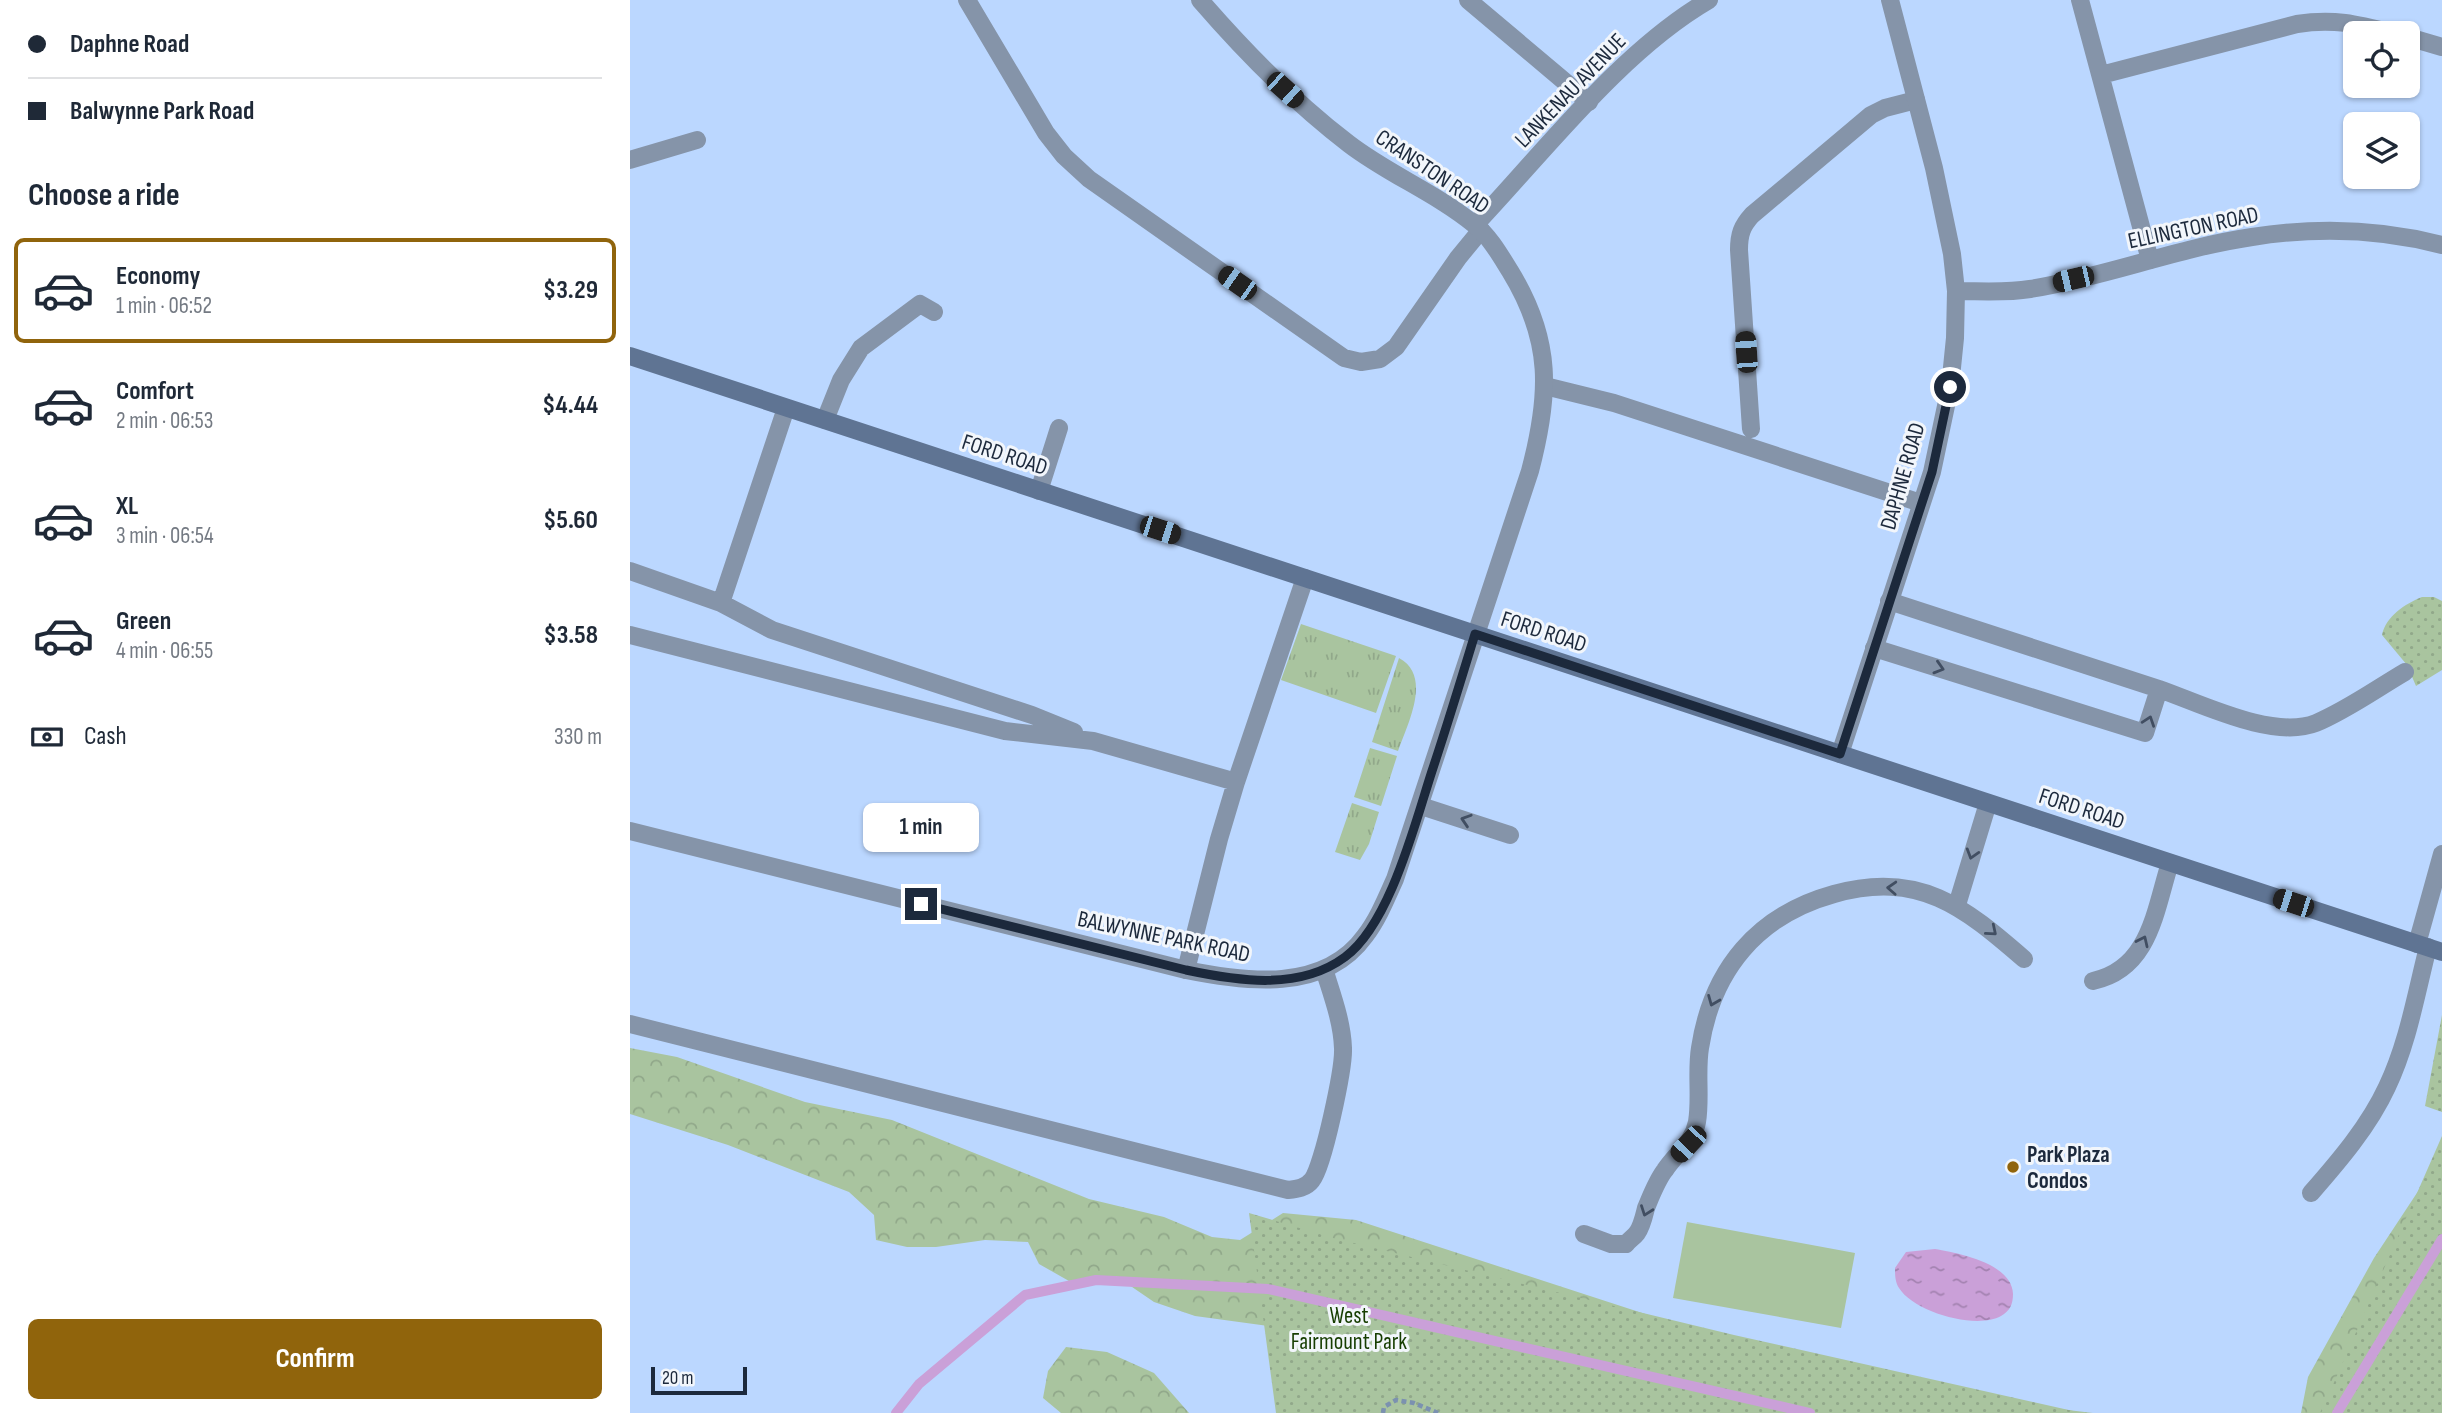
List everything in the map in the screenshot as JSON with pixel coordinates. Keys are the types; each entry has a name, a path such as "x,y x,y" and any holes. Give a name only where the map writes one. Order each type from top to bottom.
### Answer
{"main road":[{"name":"FORD ROAD","path":"630,356 2429,948"}],"street":[{"name":"LANKENAU AVENUE","path":"967,0 1046,133 1064,156 1088,179 1344,358 1361,362 1380,359 1396,347 1478,228 1589,102 1660,34 1709,0"},
{"name":"CRANSTON ROAD","path":"1200,0 1269,76 1316,118 1351,146 1478,228 1498,252 1528,305 1543,359 1544,410 1530,471 1475,634"},
{"path":"1468,0 1589,102"},
{"name":"DAPHNE ROAD","path":"1840,754 1932,472 1950,387 1955,338 1956,291 1944,214 1890,0"},
{"path":"2080,0 2150,260"},
{"path":"2101,75 2297,24 2323,20 2343,22"},
{"path":"2420,41 2442,47"},
{"path":"1751,429 1738,250 1739,235 1744,225 1752,215 1871,114 1916,100"},
{"path":"630,160 697,140"},
{"name":"ELLINGTON ROAD","path":"1956,291 2032,289 2250,237 2297,231 2389,235 2442,245"},
{"path":"825,420 841,380 861,348 920,304 933,312"},
{"path":"1545,386 1614,403 1921,503"},
{"path":"721,603 786,408"},
{"path":"1039,491 1059,428"},
{"path":"630,571 721,603 772,630 1032,715 1093,741 1236,782"},
{"path":"1186,970 1236,782 1305,578"},
{"path":"1889,601 2267,727 2292,728 2315,723 2405,672"},
{"name":"BALWYNNE PARK ROAD","path":"630,831 1186,970 1230,979 1268,981 1298,977 1324,969 1346,956 1364,938 1378,917 1395,879 1421,806 1475,634"},
{"path":"630,635 1005,732 1093,741"},
{"path":"1874,648 2145,733 2160,690"},
{"path":"1957,905 1988,803"},
{"path":"1421,806 1510,835"},
{"path":"2311,1193 2338,1162 2386,1089 2407,1031 2429,948 2442,854"},
{"path":"2093,981 2108,978 2131,963 2145,942 2170,863"},
{"path":"1584,1234 1611,1244 1626,1244 1638,1231 1664,1170 1688,1144 1697,1123 1699,1049 1708,1012 1723,977 1744,946 1769,923 1808,901 1849,890 1885,887 1913,890 1957,905 2024,959"},
{"path":"630,1024 1288,1191 1300,1189 1312,1180 1320,1164 1342,1070 1340,1023 1324,969"}],"path":[{"path":"1383,1413 1384,1408 1396,1400 1414,1403 1438,1413"}],"green space":[{"path":"2422,597 2434,597 2442,601 2442,670 2416,686 2407,665 2382,635 2384,628 2397,612"},
{"path":"1301,624 1396,656 1376,713 1281,680"},
{"path":"1399,658 1409,666 1416,688 1415,702 1398,751 1372,742"},
{"path":"1370,748 1397,756 1381,806 1354,797"},
{"path":"1352,803 1379,812 1369,844 1360,860 1335,852"},
{"path":"2442,1015 2442,1112 2425,1106"},
{"path":"630,1048 677,1057 805,1102 892,1120 1089,1199 1164,1217 1212,1237 1240,1240 1283,1213 1356,1220 1676,1324 2026,1405 2093,1413 1331,1413 1275,1327 1195,1316 1154,1302 1116,1276 1069,1281 1039,1264 1028,1242 985,1240 936,1247 907,1247 876,1240 874,1215 849,1192 728,1145 630,1114"},
{"path":"2442,1136 2442,1413 2320,1413 2336,1378"},
{"path":"2442,1155 2442,1413 2301,1413 2308,1377 2374,1258"},
{"name":"West Fairmount Park","path":"1249,1213 1333,1238 1734,1335 2082,1413 1276,1413"},
{"path":"1687,1222 1855,1253 1841,1328 1673,1298"},
{"path":"1066,1347 1107,1352 1154,1373 1189,1413 1061,1413 1043,1398 1048,1371"}],"water":[{"path":"1935,1249 1982,1261 2004,1274 2013,1294 2009,1309 1990,1320 1962,1320 1931,1311 1907,1297 1899,1288 1895,1268 1906,1252"}],"waterway":[{"path":"2337,1413 2442,1239"},
{"path":"896,1413 919,1384 1025,1295 1096,1280 1268,1289 1810,1413"}],"place":[{"name":"Park Plaza Condos","path":"2013,1167"}],"route":[{"path":"921,904 1230,979 1268,981 1298,977 1324,969 1346,956 1364,938 1378,917 1395,879 1421,806 1475,634 1840,754 1932,472 1950,387"}]}
